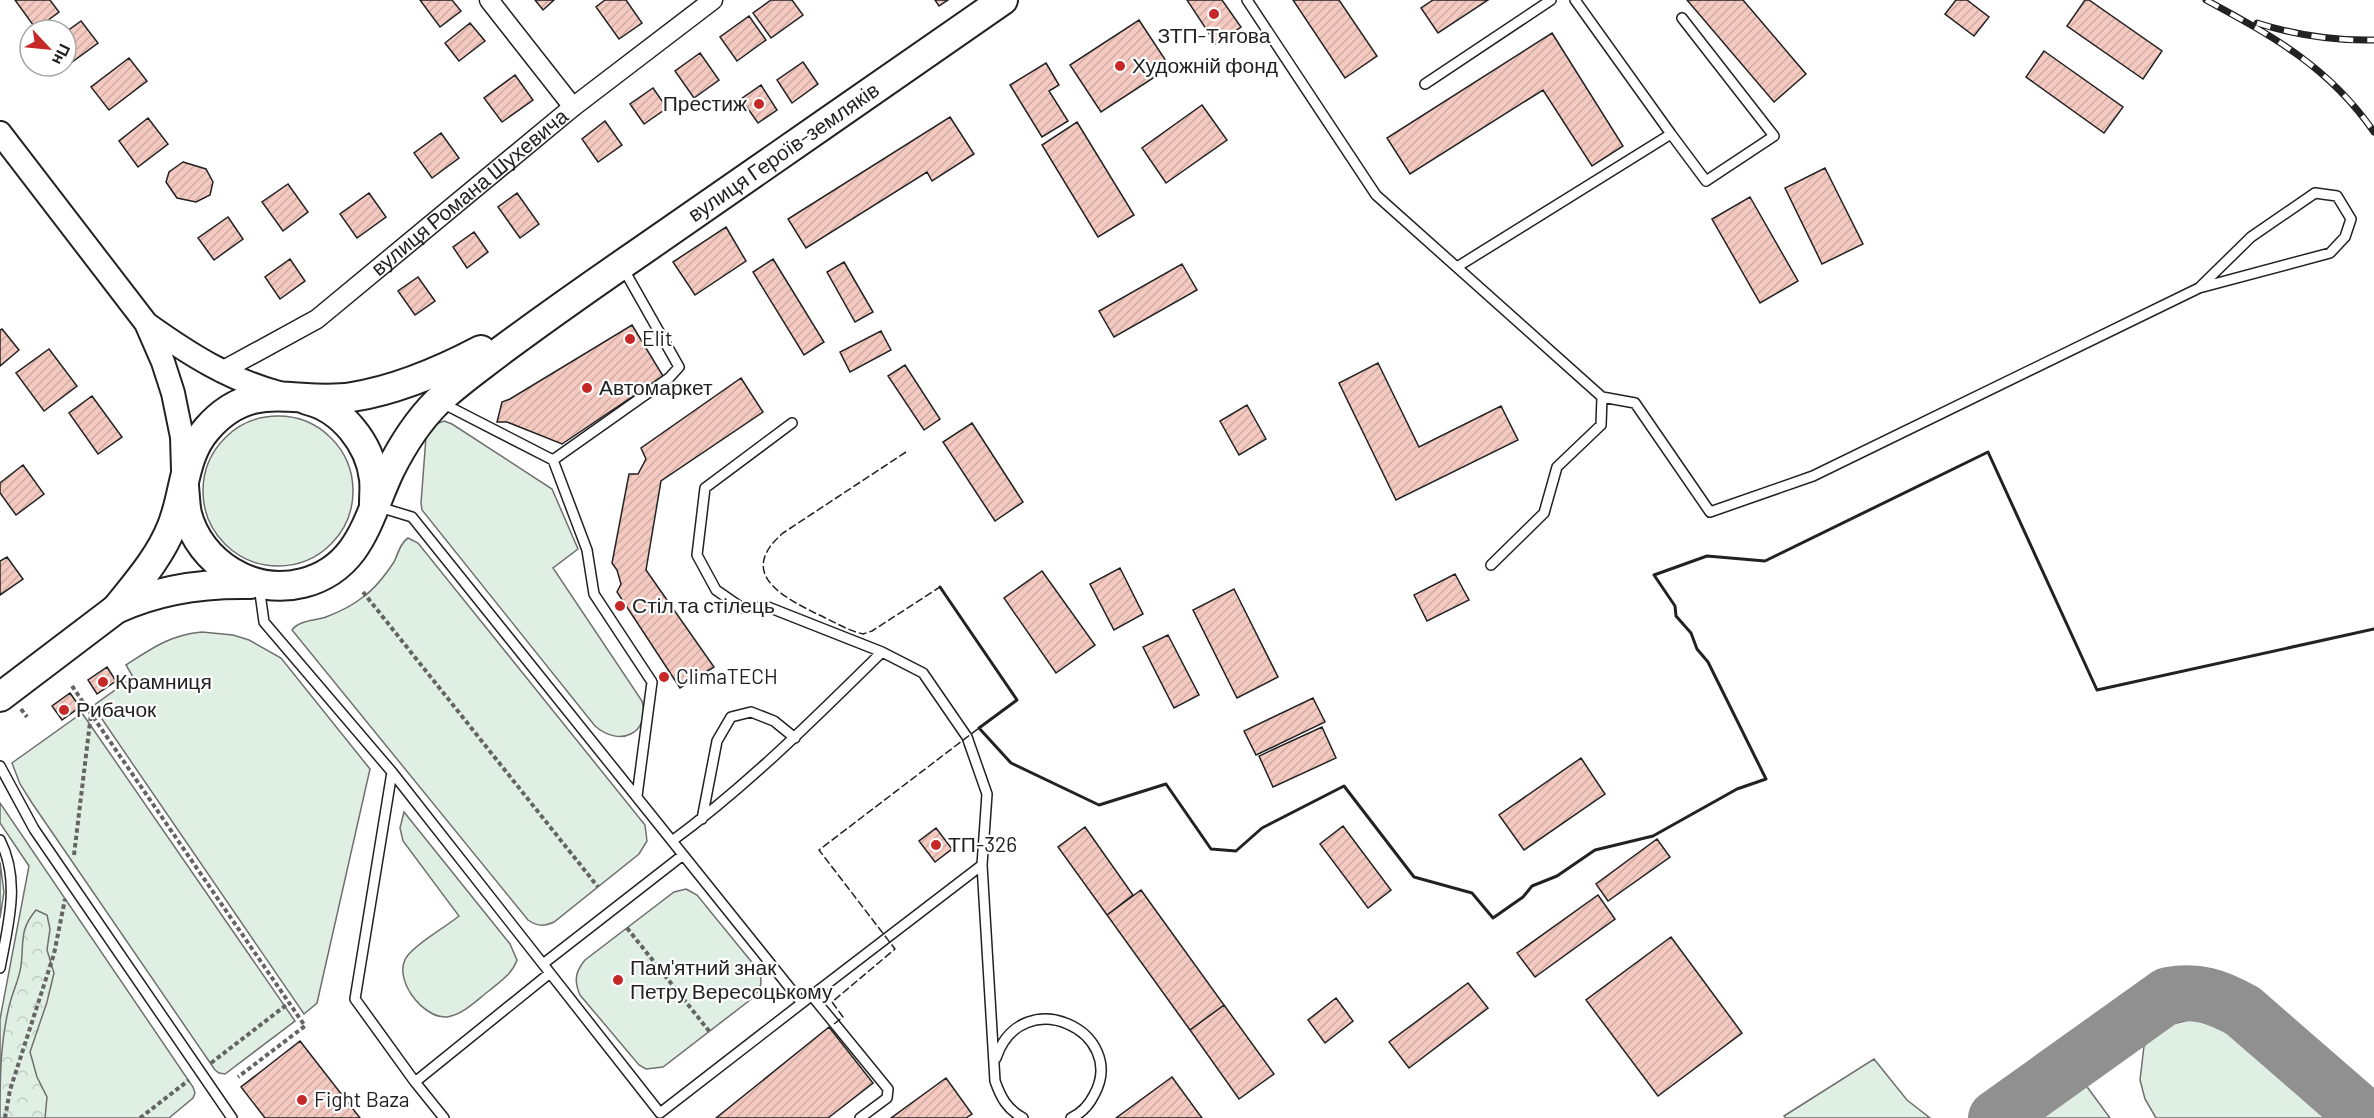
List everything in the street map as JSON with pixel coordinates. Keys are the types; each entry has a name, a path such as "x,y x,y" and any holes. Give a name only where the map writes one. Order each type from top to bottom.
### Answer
{"main road":[{"name":"вулиця Героїв-земляків","path":"564,304 1003,0"},
{"path":"0,697 116,609 150,566 172,528 191,456 198,442 218,418 244,402 274,395 325,400 353,397 419,379 452,366 564,304"},
{"path":"116,609 169,590 209,584 292,585 303,583 323,575 342,563 357,546 368,527 374,505 405,444 421,420 437,402 564,304"},
{"path":"289,396 314,401 337,414 355,432 368,454 374,479 374,505"},
{"path":"184,486 187,512 196,537 212,558 233,574 258,584"}],"street":[{"path":"489,0 573,107"},
{"name":"вулиця Романа Шухевича","path":"220,372 317,319 573,107 713,0"},
{"path":"0,133 146,323 163,362 173,393 182,437 184,486"},
{"path":"146,323 220,372 253,386 289,396"}],"lane":[{"path":"1247,0 1376,195 1602,397 1635,403 1710,512 1813,476 2199,288 2330,253 2345,237 2351,219 2347,209 2337,196 2315,193 2252,237 2199,288"},
{"path":"1425,84 1551,0"},
{"path":"1575,0 1706,181 1774,136 1682,18"},
{"path":"1457,267 1671,134"},
{"path":"553,459 669,378 679,368 622,265"},
{"path":"1491,565 1544,513 1557,467 1601,425 1602,397"},
{"path":"437,402 451,406 501,435 553,459 587,550 594,594 652,682 637,796"},
{"path":"792,423 705,488 697,555 716,590 742,608 768,607 882,652 923,673 967,737 987,794 982,865 995,1081 1008,1115 1023,1118"},
{"path":"374,505 411,517 802,1003"},
{"path":"258,584 264,622 392,772 550,973 656,1115 982,865"},
{"path":"672,841 702,819 795,738 882,652"},
{"path":"702,819 717,741 731,717 751,712 761,715 774,721 795,738"},
{"path":"0,766 34,829 232,1118"},
{"path":"392,772 355,999 444,1118"},
{"path":"0,840 9,866 12,888 11,910 0,968"},
{"path":"543,964 683,855"},
{"path":"415,1082 550,973"},
{"path":"812,996 888,1089 886,1098 861,1118"},
{"path":"995,1063 1000,1046 1011,1032 1026,1022 1044,1018 1062,1020 1078,1028 1090,1040 1098,1055 1100,1072 1097,1089 1089,1104 1071,1118"}],"path":[{"path":"363,592 598,887"},
{"path":"72,686 304,1026 238,1077"},
{"path":"74,855 91,714"},
{"path":"5,1118 10,1090 54,954 65,898"},
{"path":"627,928 710,1031"},
{"path":"211,1063 289,1003"},
{"path":"140,1118 189,1080"}],"green space":[{"path":"278,416 293,417 307,422 320,428 331,438 341,449 347,462 352,476 352,506 347,520 341,533 331,544 320,554 307,560 293,565 278,566 263,565 249,560 236,554 225,544 215,533 209,520 204,506 203,491 204,476 209,462 215,449 225,438 236,428 249,422 263,417"},
{"path":"444,421 552,489 578,549 553,568 642,701 644,712 642,722 631,734 614,736 595,726 422,510 426,437 433,425"},
{"path":"408,538 418,543 645,825 647,841 639,854 550,924 534,924 528,920 292,630 303,623 341,611 368,593 388,571 401,546"},
{"path":"202,632 233,635 249,640 281,658 370,769 317,1003 304,1014 93,706 133,677 126,665 171,639"},
{"path":"82,713 295,1021 225,1074 215,1070 20,784 12,763"},
{"path":"0,803 193,1087 195,1093 193,1098 169,1118 0,1118 0,1019 29,866 0,823"},
{"path":"404,812 510,944 517,960 509,973 498,983 453,1016 438,1016 419,1004 406,985 403,974 408,955 419,944 459,916 403,841 400,828"},
{"path":"0,862 4,892 0,918"},
{"path":"686,889 697,895 759,971 761,985 754,997 663,1067 646,1069 639,1065 580,995 576,977 585,960 674,892"},
{"path":"36,910 47,915 50,929 47,950 54,973 30,1052 37,1077 47,1097 45,1118 0,1118 1,1062 6,1021 20,971 23,936"},
{"path":"2189,1020 2207,1022 2229,1031 2325,1118 2156,1118 2145,1099 2140,1080 2144,1046 2164,1026"},
{"path":"1874,1059 1907,1100 1930,1118 1786,1118 1784,1116"},
{"path":"2085,1084 2110,1118 2037,1118"}],"building":[{"path":"15,0 50,0 59,12 51,18 28,18"},
{"path":"420,0 452,0 461,11 440,27"},
{"path":"535,0 554,0 543,10"},
{"path":"605,0 626,0 642,23 619,39 596,7"},
{"path":"771,0 792,0 803,15 771,38 753,13"},
{"path":"935,0 948,0 939,6"},
{"name":"ЗТП-Тягова","path":"1187,0 1222,0 1241,27 1216,44"},
{"path":"1293,0 1339,0 1377,56 1345,78"},
{"path":"1433,0 1488,0 1438,33 1421,8"},
{"path":"1687,0 1743,0 1806,74 1774,102"},
{"path":"1956,0 1967,0 1989,17 1974,36 1945,14"},
{"path":"2085,0 2089,0 2162,51 2143,79 2067,26"},
{"path":"749,16 766,40 737,61 720,37"},
{"name":"Художній фонд","path":"1139,20 1170,67 1101,112 1070,65"},
{"path":"81,21 98,43 78,58 78,23"},
{"path":"470,23 485,41 459,61 445,43"},
{"path":"1552,33 1623,146 1592,166 1543,90 1410,174 1387,138"},
{"path":"2044,51 2123,107 2104,133 2026,77"},
{"path":"700,53 719,80 694,98 675,71"},
{"path":"129,58 147,81 109,110 91,87"},
{"path":"803,62 818,84 792,103 777,80"},
{"path":"1046,63 1059,85 1049,91 1068,121 1042,137 1010,85"},
{"path":"515,75 533,100 502,122 484,98"},
{"name":"Престиж","path":"761,85 777,110 758,123 741,99"},
{"path":"653,88 667,108 644,124 630,104"},
{"path":"1202,105 1227,140 1166,183 1142,148"},
{"path":"950,117 974,154 932,181 927,172 806,248 788,219"},
{"path":"148,118 168,144 138,167 119,141"},
{"path":"605,121 622,145 598,162 582,139"},
{"path":"1077,122 1134,215 1098,237 1042,145"},
{"path":"441,133 459,158 432,178 414,153"},
{"path":"183,162 206,169 213,182 210,195 196,202 177,198 166,182 169,172"},
{"path":"1825,168 1863,244 1822,264 1785,188"},
{"path":"288,184 308,212 283,231 262,202"},
{"path":"369,193 386,217 357,238 340,214"},
{"path":"517,193 539,224 520,238 498,207"},
{"path":"1750,197 1798,281 1760,303 1712,219"},
{"path":"228,217 243,239 214,260 198,238"},
{"path":"726,227 746,261 695,295 673,262"},
{"path":"474,232 488,252 467,268 453,247"},
{"path":"290,259 305,281 280,299 265,277"},
{"path":"773,259 824,342 804,355 753,272"},
{"path":"844,262 873,312 855,322 827,272"},
{"path":"1182,264 1197,290 1114,337 1099,311"},
{"path":"418,277 435,301 415,315 398,291"},
{"name":"Автомаркет","path":"632,325 663,376 562,444 507,422 497,422 502,402"},
{"path":"2,329 19,350 0,366 0,330"},
{"path":"881,331 891,350 850,372 840,352"},
{"path":"49,349 77,386 44,411 16,373"},
{"path":"1378,363 1419,447 1501,406 1518,440 1396,500 1339,383"},
{"path":"905,365 940,419 924,430 888,376"},
{"path":"741,378 763,412 661,481 646,570 714,667 680,688 617,592 621,584 617,570 612,563 629,474 638,474 646,459 641,448"},
{"path":"92,396 122,437 98,454 69,413"},
{"path":"1247,405 1266,439 1239,455 1220,421"},
{"path":"972,423 1023,502 995,521 943,442"},
{"path":"23,465 44,494 16,515 0,493 0,483"},
{"path":"7,557 23,579 0,595 0,561"},
{"path":"1120,568 1143,614 1114,630 1090,584"},
{"path":"1042,571 1095,645 1056,673 1004,598"},
{"path":"1455,574 1469,600 1427,621 1414,595"},
{"path":"1234,589 1278,677 1237,698 1193,610"},
{"path":"1168,635 1199,695 1174,708 1143,647"},
{"path":"107,667 116,681 97,694 88,680"},
{"path":"70,693 80,707 62,720 52,706"},
{"path":"1313,698 1325,722 1256,755 1244,731"},
{"path":"1322,727 1336,758 1273,787 1259,756"},
{"path":"1581,758 1605,794 1524,850 1499,815"},
{"path":"1343,826 1391,890 1368,908 1320,844"},
{"path":"1085,827 1133,895 1107,915 1058,847"},
{"name":"ТП-326","path":"936,828 952,849 935,862 919,841"},
{"path":"1657,839 1670,857 1608,901 1596,884"},
{"path":"1141,890 1224,1005 1190,1030 1107,915"},
{"path":"1598,895 1615,919 1535,977 1517,953"},
{"path":"1671,937 1742,1033 1658,1096 1586,1000"},
{"path":"1468,983 1488,1008 1409,1068 1389,1042"},
{"path":"1336,998 1353,1021 1325,1043 1308,1020"},
{"path":"1224,1005 1274,1074 1239,1099 1190,1030"},
{"path":"829,1027 873,1083 828,1118 716,1118"},
{"path":"300,1041 360,1118 265,1118 241,1087"},
{"path":"1172,1077 1202,1118 1116,1118"},
{"path":"946,1078 972,1114 966,1118 891,1118"}],"taxiway":[{"path":"1996,1118 2168,995 2189,993 2215,998 2243,1011 2366,1118"}],"railway":[{"path":"2206,0 2255,27 2319,71 2357,109 2374,132"},
{"path":"2257,23 2315,36 2374,40"}],"fence":[{"path":"906,452 783,533 770,547 764,559 764,571 769,581 788,598 839,625 863,634 872,631 940,587"},
{"path":"834,1024 843,1017 832,1002 895,949 819,850 979,728"}],"wall":[{"path":"940,587 1017,700 979,728 1011,763 1099,805 1166,784 1211,849 1236,851 1262,828 1344,786 1414,877 1472,893 1493,918 1523,897 1532,886 1557,876 1595,850 1653,836 1737,789 1766,779 1708,662 1697,649 1691,633 1676,616 1675,606 1654,575 1707,556 1765,561 1988,452 2097,690 2374,629"}],"place":[{"name":"ЗТП-Тягова","path":"1214,14"},
{"name":"Художній фонд","path":"1120,66"},
{"name":"Престиж","path":"759,104"},
{"name":"Elit","path":"630,339"},
{"name":"Автомаркет","path":"587,388"},
{"name":"Стіл та стілець","path":"620,606"},
{"name":"ClimaTECH","path":"664,677"},
{"name":"Крамниця","path":"103,682"},
{"name":"Рибачок","path":"64,710"},
{"name":"ТП-326","path":"936,845"},
{"name":"Пам'ятний знак Петру Вересоцькому","path":"618,980"},
{"name":"Fight Baza","path":"302,1100"}]}
